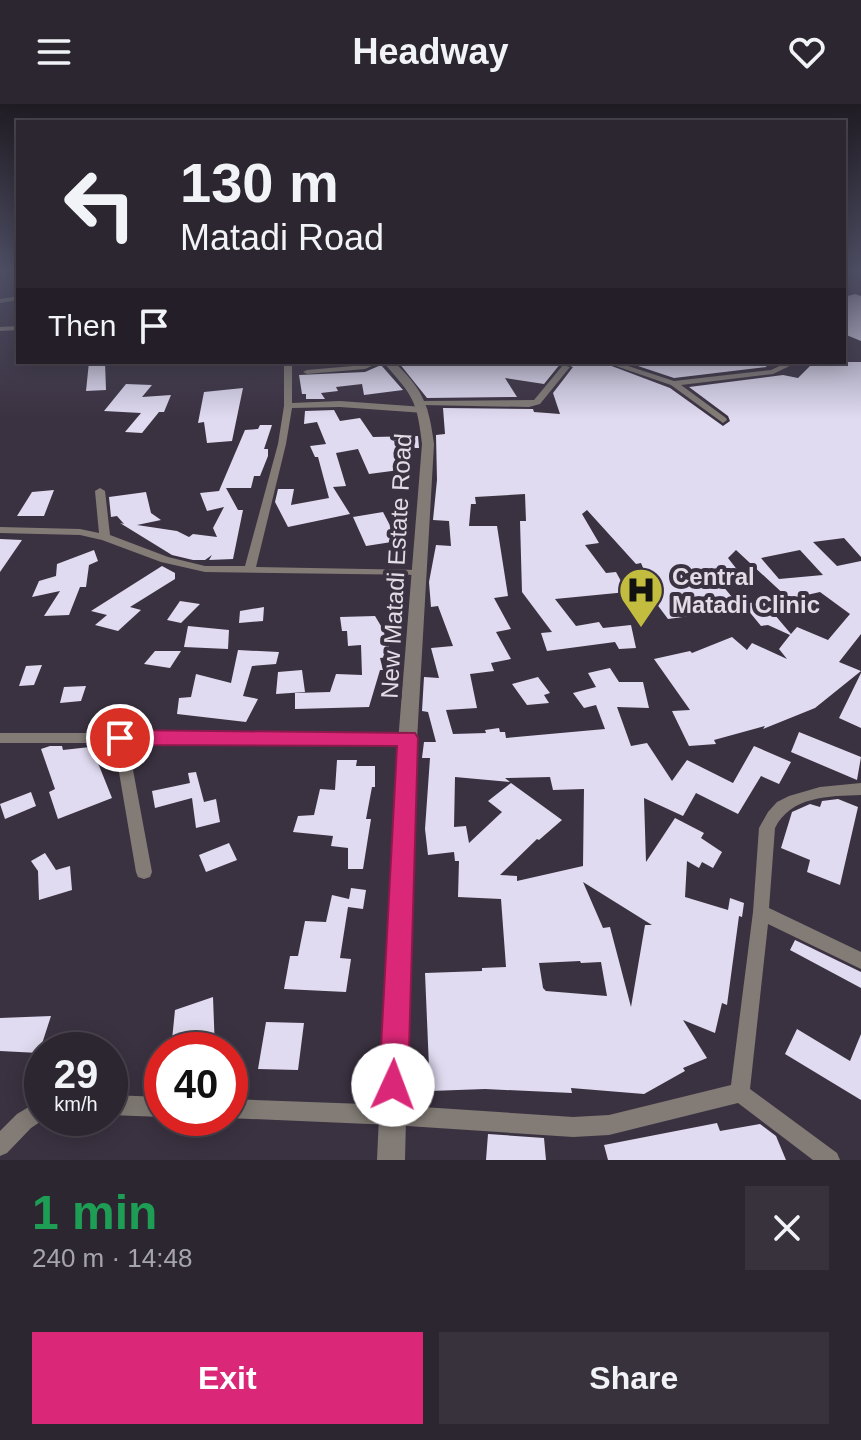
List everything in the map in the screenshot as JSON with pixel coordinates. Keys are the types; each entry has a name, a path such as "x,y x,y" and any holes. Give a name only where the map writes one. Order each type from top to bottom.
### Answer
{"street":[{"path":"249,571 282,444 288,406 288,364"},
{"path":"307,372 370,364"},
{"name":"New Matadi Estate Road","path":"390,364 406,378 424,407 428,444 408,738 391,1160"},
{"path":"614,364 674,383 723,420"},
{"path":"674,383 773,372 790,364"},
{"path":"288,406 529,404 537,402 566,367"},
{"path":"100,491 105,537"},
{"path":"0,530 80,532 105,537 165,560 205,569 420,573"},
{"path":"0,738 408,738"},
{"path":"120,738 144,872"},
{"path":"740,1093 770,817 805,795 861,789"},
{"path":"761,912 861,961"},
{"path":"248,1110 573,1127 597,1125 740,1093 830,1160"},
{"path":"0,1146 24,1121"}],"building":[{"path":"846,320 861,320 861,341 846,335"},
{"path":"861,362 861,557 844,538 813,542 837,566 861,561 861,634 839,662 861,671 815,708 763,729 765,726 714,740 716,744 689,746 672,711 690,710 654,659 692,653 732,637 747,650 752,643 787,659 779,649 790,635 768,625 761,626 743,604 763,601 791,634 797,627 828,640 850,614 820,592 789,599 736,550 728,558 742,576 717,579 742,609 668,619 656,603 638,608 626,594 652,589 641,563 636,564 587,510 582,514 599,543 585,545 606,573 616,572 627,592 555,599 576,626 599,622 603,628 631,625 636,648 619,649 615,642 547,651 541,633 552,632 522,592 520,521 526,521 525,494 475,497 476,504 471,504 469,526 497,526 508,596 494,598 511,629 496,632 511,659 491,663 494,671 470,674 477,708 446,710 453,734 486,733 485,730 499,728 500,732 505,732 506,738 605,729 596,705 584,708 573,693 596,687 588,673 610,668 619,682 643,682 649,708 617,707 631,746 647,743 672,781 687,760 733,783 754,746 791,762 779,784 761,776 738,814 696,793 683,816 644,798 646,862 675,818 704,833 701,838 722,852 713,868 702,862 699,868 687,861 685,897 728,910 730,898 744,903 742,917 739,916 727,1005 722,1003 715,1033 683,1020 707,1058 683,1068 685,1071 644,1094 571,1088 572,1093 485,1089 430,1091 425,973 506,967 501,899 458,897 459,861 455,861 454,852 428,855 425,829 430,758 422,758 424,742 436,742 428,712 422,711 424,677 439,678 431,648 453,646 438,606 431,607 429,582 436,545 451,546 449,521 433,520 437,480 436,435 445,434 443,408 533,409 534,412 560,414 553,393 573,367 564,364 606,364 670,388 723,426 730,421 728,416 689,387 783,375 798,378 812,364","holes":["800,550 823,575 779,579 761,558","455,777 510,782 505,778 550,777 553,790 584,789 583,866 517,881 517,876 500,875 562,820 511,783 488,801 502,812 469,843 466,826 454,827","583,882 652,925 645,925 631,1007 610,927 603,928","601,962 607,996 546,991 543,988 539,963"]},
{"path":"89,364 105,364 106,390 86,391"},
{"path":"400,364 560,364 544,384 505,378 517,397 427,398"},
{"path":"632,364 763,364 767,367 674,378"},
{"path":"381,365 403,390 364,395 362,384 336,387 338,391 321,393 325,399 306,399 306,394 302,394 299,375 365,372"},
{"path":"126,384 152,385 142,397 171,395 164,412 159,412 142,433 125,432 141,413 104,411"},
{"path":"243,388 232,441 207,443 204,422 198,423 204,392"},
{"path":"334,410 340,421 360,418 373,437 418,436 419,448 404,448 407,469 369,474 358,449 336,453 346,486 333,487 350,514 288,527 275,502 278,489 294,489 291,505 329,498 318,457 315,457 310,446 326,444 317,422 304,424 305,411"},
{"path":"260,425 272,425 264,449 268,449 268,456 260,476 254,476 251,488 226,488 238,510 243,510 233,559 209,560 212,555 205,560 193,560 172,555 120,523 124,524 117,516 111,517 109,497 146,492 151,513 161,520 137,525 177,531 189,537 193,534 217,537 213,528 224,507 207,511 200,493 219,491 245,430 258,429"},
{"path":"54,490 44,516 17,516 32,492"},
{"path":"383,512 398,541 366,546 353,517"},
{"path":"0,539 22,540 0,572"},
{"path":"94,550 98,561 89,565 86,587 80,587 69,615 44,616 60,591 32,597 39,581 56,576 57,564"},
{"path":"162,566 175,573 175,579 130,607 141,610 118,631 95,625 107,615 91,611"},
{"path":"180,601 200,604 181,623 167,620"},
{"path":"264,607 263,621 239,623 240,611"},
{"path":"375,616 384,631 386,646 389,646 388,657 380,658 383,670 380,670 369,707 295,709 295,693 330,692 336,674 362,675 361,645 348,646 347,631 342,631 340,617"},
{"path":"188,626 229,630 228,649 184,647"},
{"path":"238,650 279,652 276,664 252,666 243,696 258,699 246,722 177,714 179,698 191,697 196,674 231,683"},
{"path":"155,651 181,651 170,668 144,664"},
{"path":"42,665 34,685 19,686 26,666"},
{"path":"302,670 305,692 276,694 278,672"},
{"path":"861,673 861,728 839,718"},
{"path":"538,677 550,693 544,695 549,703 527,705 512,684"},
{"path":"86,686 81,701 60,703 64,687"},
{"path":"799,732 861,757 857,780 791,752"},
{"path":"62,746 63,750 99,746 98,763 112,798 58,819 49,792 55,789 41,749"},
{"path":"337,760 357,760 356,766 375,766 375,787 372,787 366,819 371,819 363,869 348,869 348,848 331,846 333,836 293,832 298,816 314,815 320,789 335,790"},
{"path":"196,772 204,802 216,799 220,822 196,828 192,798 155,808 152,791 190,783 188,773"},
{"path":"31,792 36,806 5,819 0,804"},
{"path":"838,799 858,807 840,885 807,872 810,860 781,848 792,812 810,804 820,807 822,801"},
{"path":"229,843 237,860 206,872 199,855"},
{"path":"45,853 56,870 70,866 72,890 39,900 38,871 31,861"},
{"path":"351,888 366,890 363,909 348,907 340,958 351,959 346,992 284,989 290,956 298,956 305,921 326,922 332,895 349,899"},
{"path":"795,940 861,972 861,988 790,950"},
{"path":"213,997 214,1032 173,1032 175,1010"},
{"path":"51,1016 46,1032 24,1032 24,1052 0,1051 0,1018"},
{"path":"266,1022 304,1023 298,1070 258,1069"},
{"path":"797,1029 850,1061 861,1034 861,1100 785,1054"},
{"path":"717,1123 720,1131 760,1124 776,1136 786,1160 608,1160 604,1145"},
{"path":"488,1134 544,1138 546,1160 486,1160"}],"place":[{"name":"Central Matadi Clinic","path":"641,629"}],"route":[{"path":"120,738 408,738 393,1085"}]}
